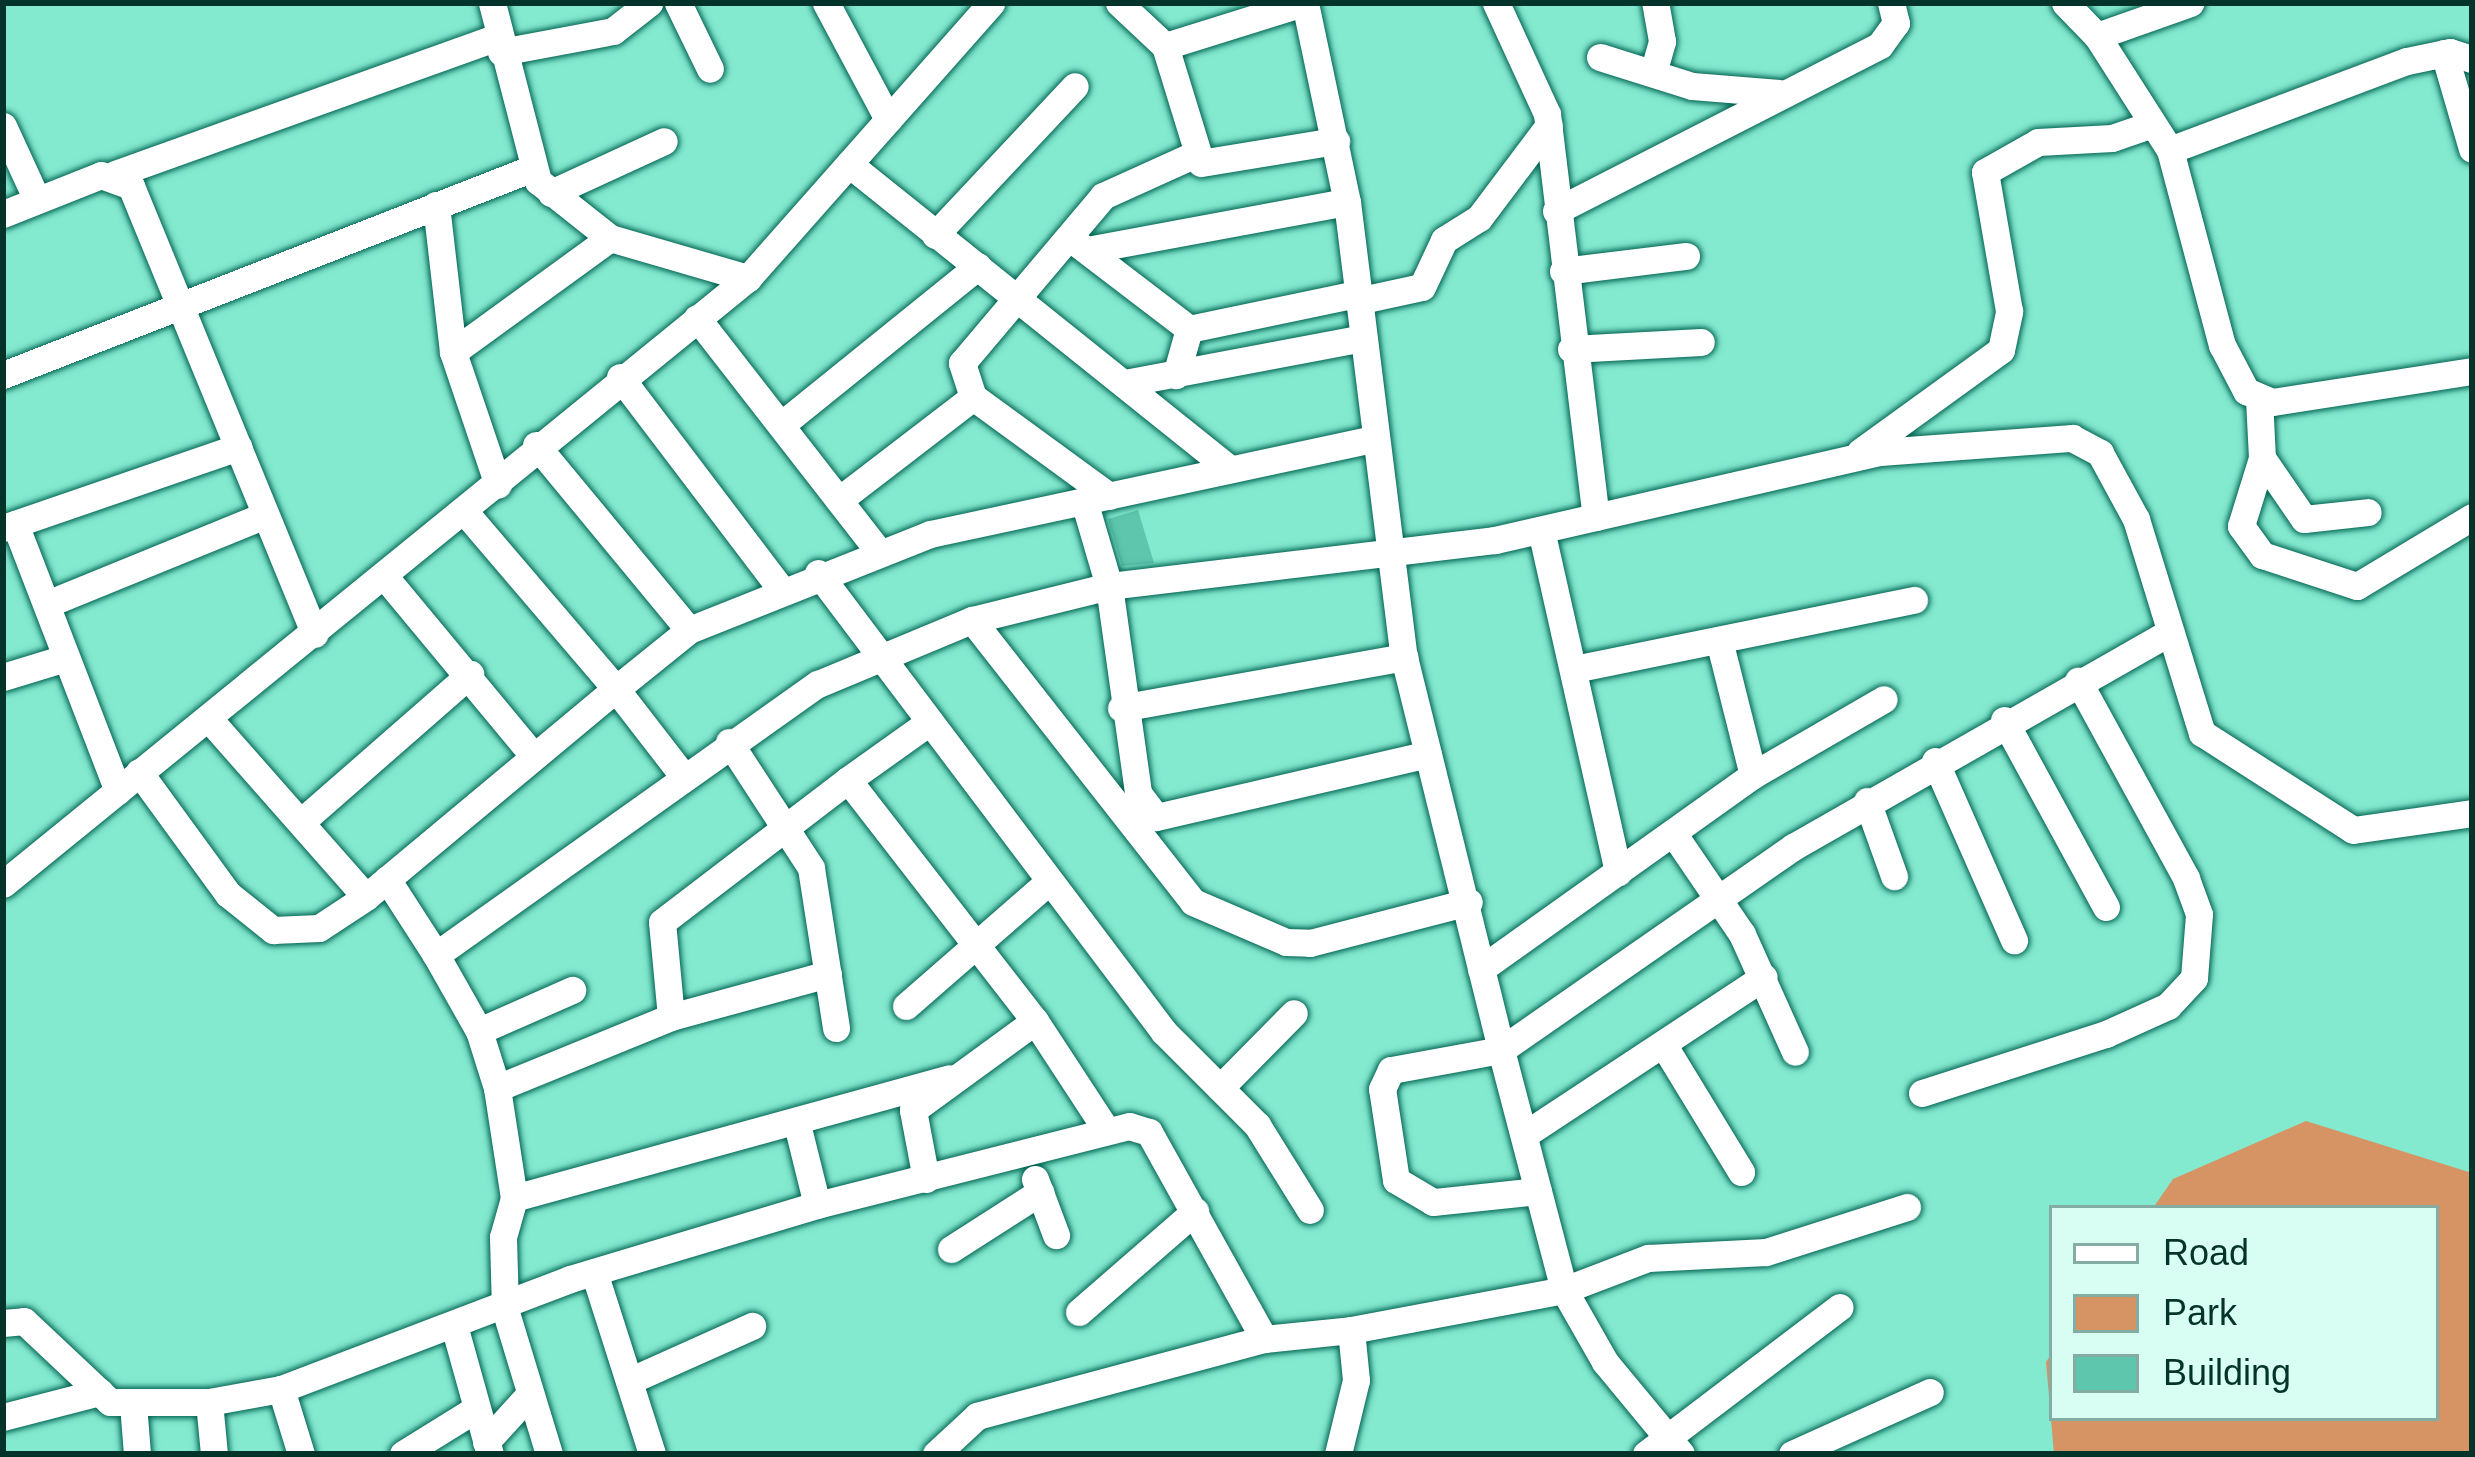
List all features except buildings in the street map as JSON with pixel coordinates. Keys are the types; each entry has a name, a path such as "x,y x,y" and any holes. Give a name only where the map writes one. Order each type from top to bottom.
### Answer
{"street":[{"path":"492,3 532,168 551,193 610,238 748,278"},
{"path":"3,214 500,45 614,31 649,3"},
{"path":"678,3 710,69"},
{"path":"826,3 889,119"},
{"path":"3,884 498,485 536,445 748,278 991,3"},
{"path":"1496,3 1549,125 1571,349 1596,517"},
{"path":"1652,73 1662,41 1655,3"},
{"path":"1556,211 1893,35 1891,3"},
{"path":"2065,3 2098,36 2170,151 2222,345 2259,399 2262,458 2241,514 2245,539 2335,582 2368,583 2418,542 2472,517"},
{"path":"2098,36 2190,3"},
{"path":"1165,46 1312,5 1347,202 1372,439 1404,657 1564,1290 1665,1450 1840,1307"},
{"path":"1131,9 1165,46 1201,163 1247,159 1336,140"},
{"path":"2170,151 2459,51 2472,149"},
{"path":"1600,57 1652,73 1783,93"},
{"path":"935,235 1075,86"},
{"path":"1849,459 2001,350 2009,311 1985,172 2038,142 2112,138 2152,124"},
{"path":"1078,244 1189,328 1422,287 1444,240 1479,218 1549,125"},
{"path":"3,126 38,200"},
{"path":"551,193 664,141"},
{"path":"1198,153 1115,185 1078,244 1016,298 962,363 973,398 1096,498 1120,708 1138,794 1156,817 1428,754"},
{"path":"849,164 1130,382 1230,469"},
{"path":"3,375 532,168"},
{"path":"115,174 130,186 316,634"},
{"path":"1078,244 1347,202"},
{"path":"436,205 453,352 498,485"},
{"path":"453,352 610,238"},
{"path":"1563,271 1686,256"},
{"path":"781,425 978,266"},
{"path":"697,318 877,549"},
{"path":"1176,375 1189,328"},
{"path":"1130,382 1362,338"},
{"path":"1571,349 1701,342"},
{"path":"2259,399 2472,371"},
{"path":"620,377 780,588"},
{"path":"838,500 973,398"},
{"path":"436,955 729,742 878,658 972,620 1109,586 1541,530 1849,459 2000,438 2087,442 2116,474 2135,518 2202,733 2337,821 2377,831 2470,811"},
{"path":"238,447 9,526 47,604 65,658 128,782 228,894 273,930 319,928 376,888 689,630 780,588 877,549 1372,439"},
{"path":"536,445 689,630"},
{"path":"2262,458 2304,519 2368,512"},
{"path":"464,511 616,689 684,777"},
{"path":"47,604 265,515"},
{"path":"1541,530 1618,872"},
{"path":"818,573 1048,882 1220,1088 1257,1125 1310,1210"},
{"path":"385,577 533,755"},
{"path":"1574,669 1914,600"},
{"path":"972,620 1192,902 1310,943 1469,902"},
{"path":"1538,1191 1433,1202 1390,1171 1382,1089 1391,1070 1501,1049 1867,801 2004,720 2170,632"},
{"path":"1719,640 1753,776"},
{"path":"1120,708 1404,657"},
{"path":"3,677 65,658"},
{"path":"301,822 470,674"},
{"path":"1922,1093 2106,1034 2168,1006 2194,978 2199,914 2186,878 2078,680"},
{"path":"1481,969 1753,776 1884,699"},
{"path":"209,719 301,822 376,888 436,955 479,1030 497,1088 514,1198 503,1237 505,1309 549,1454"},
{"path":"2004,720 2106,907"},
{"path":"671,1017 662,922 928,724"},
{"path":"729,742 788,825 818,888 836,1028"},
{"path":"1935,760 2014,940"},
{"path":"848,780 1035,1021 1107,1131"},
{"path":"1867,801 1894,876"},
{"path":"1673,833 1719,897 1764,977 1795,1052"},
{"path":"906,1006 1048,882"},
{"path":"497,1088 671,1017 828,974"},
{"path":"1524,1136 1764,977"},
{"path":"479,1030 572,990"},
{"path":"1220,1088 1294,1013"},
{"path":"926,1179 913,1110 949,1078 1035,1021"},
{"path":"1663,1044 1741,1172"},
{"path":"514,1198 797,1124 949,1078"},
{"path":"797,1124 817,1205"},
{"path":"3,1322 23,1321 100,1392 133,1404 209,1402 281,1389 455,1329 594,1272 817,1205 1107,1131 1149,1132 1264,1339"},
{"path":"1025,1153 1056,1235"},
{"path":"951,1249 1040,1192"},
{"path":"936,1454 977,1417 1264,1339 1351,1330 1564,1290 1648,1258 1766,1252 1907,1207"},
{"path":"1079,1312 1195,1211"},
{"path":"594,1272 652,1454"},
{"path":"628,1381 752,1326"},
{"path":"455,1329 488,1448"},
{"path":"1338,1454 1356,1380 1351,1330"},
{"path":"281,1389 302,1454"},
{"path":"3,1417 100,1392"},
{"path":"1792,1454 1930,1392"},
{"path":"488,1448 528,1396"},
{"path":"209,1402 214,1454"},
{"path":"133,1404 137,1454"},
{"path":"403,1454 474,1410"}],"green space":[{"path":"2306,1121 2472,1173 2472,1454 2054,1454 2051,1421 2439,1421 2439,1205 2155,1205 2173,1179"}]}
